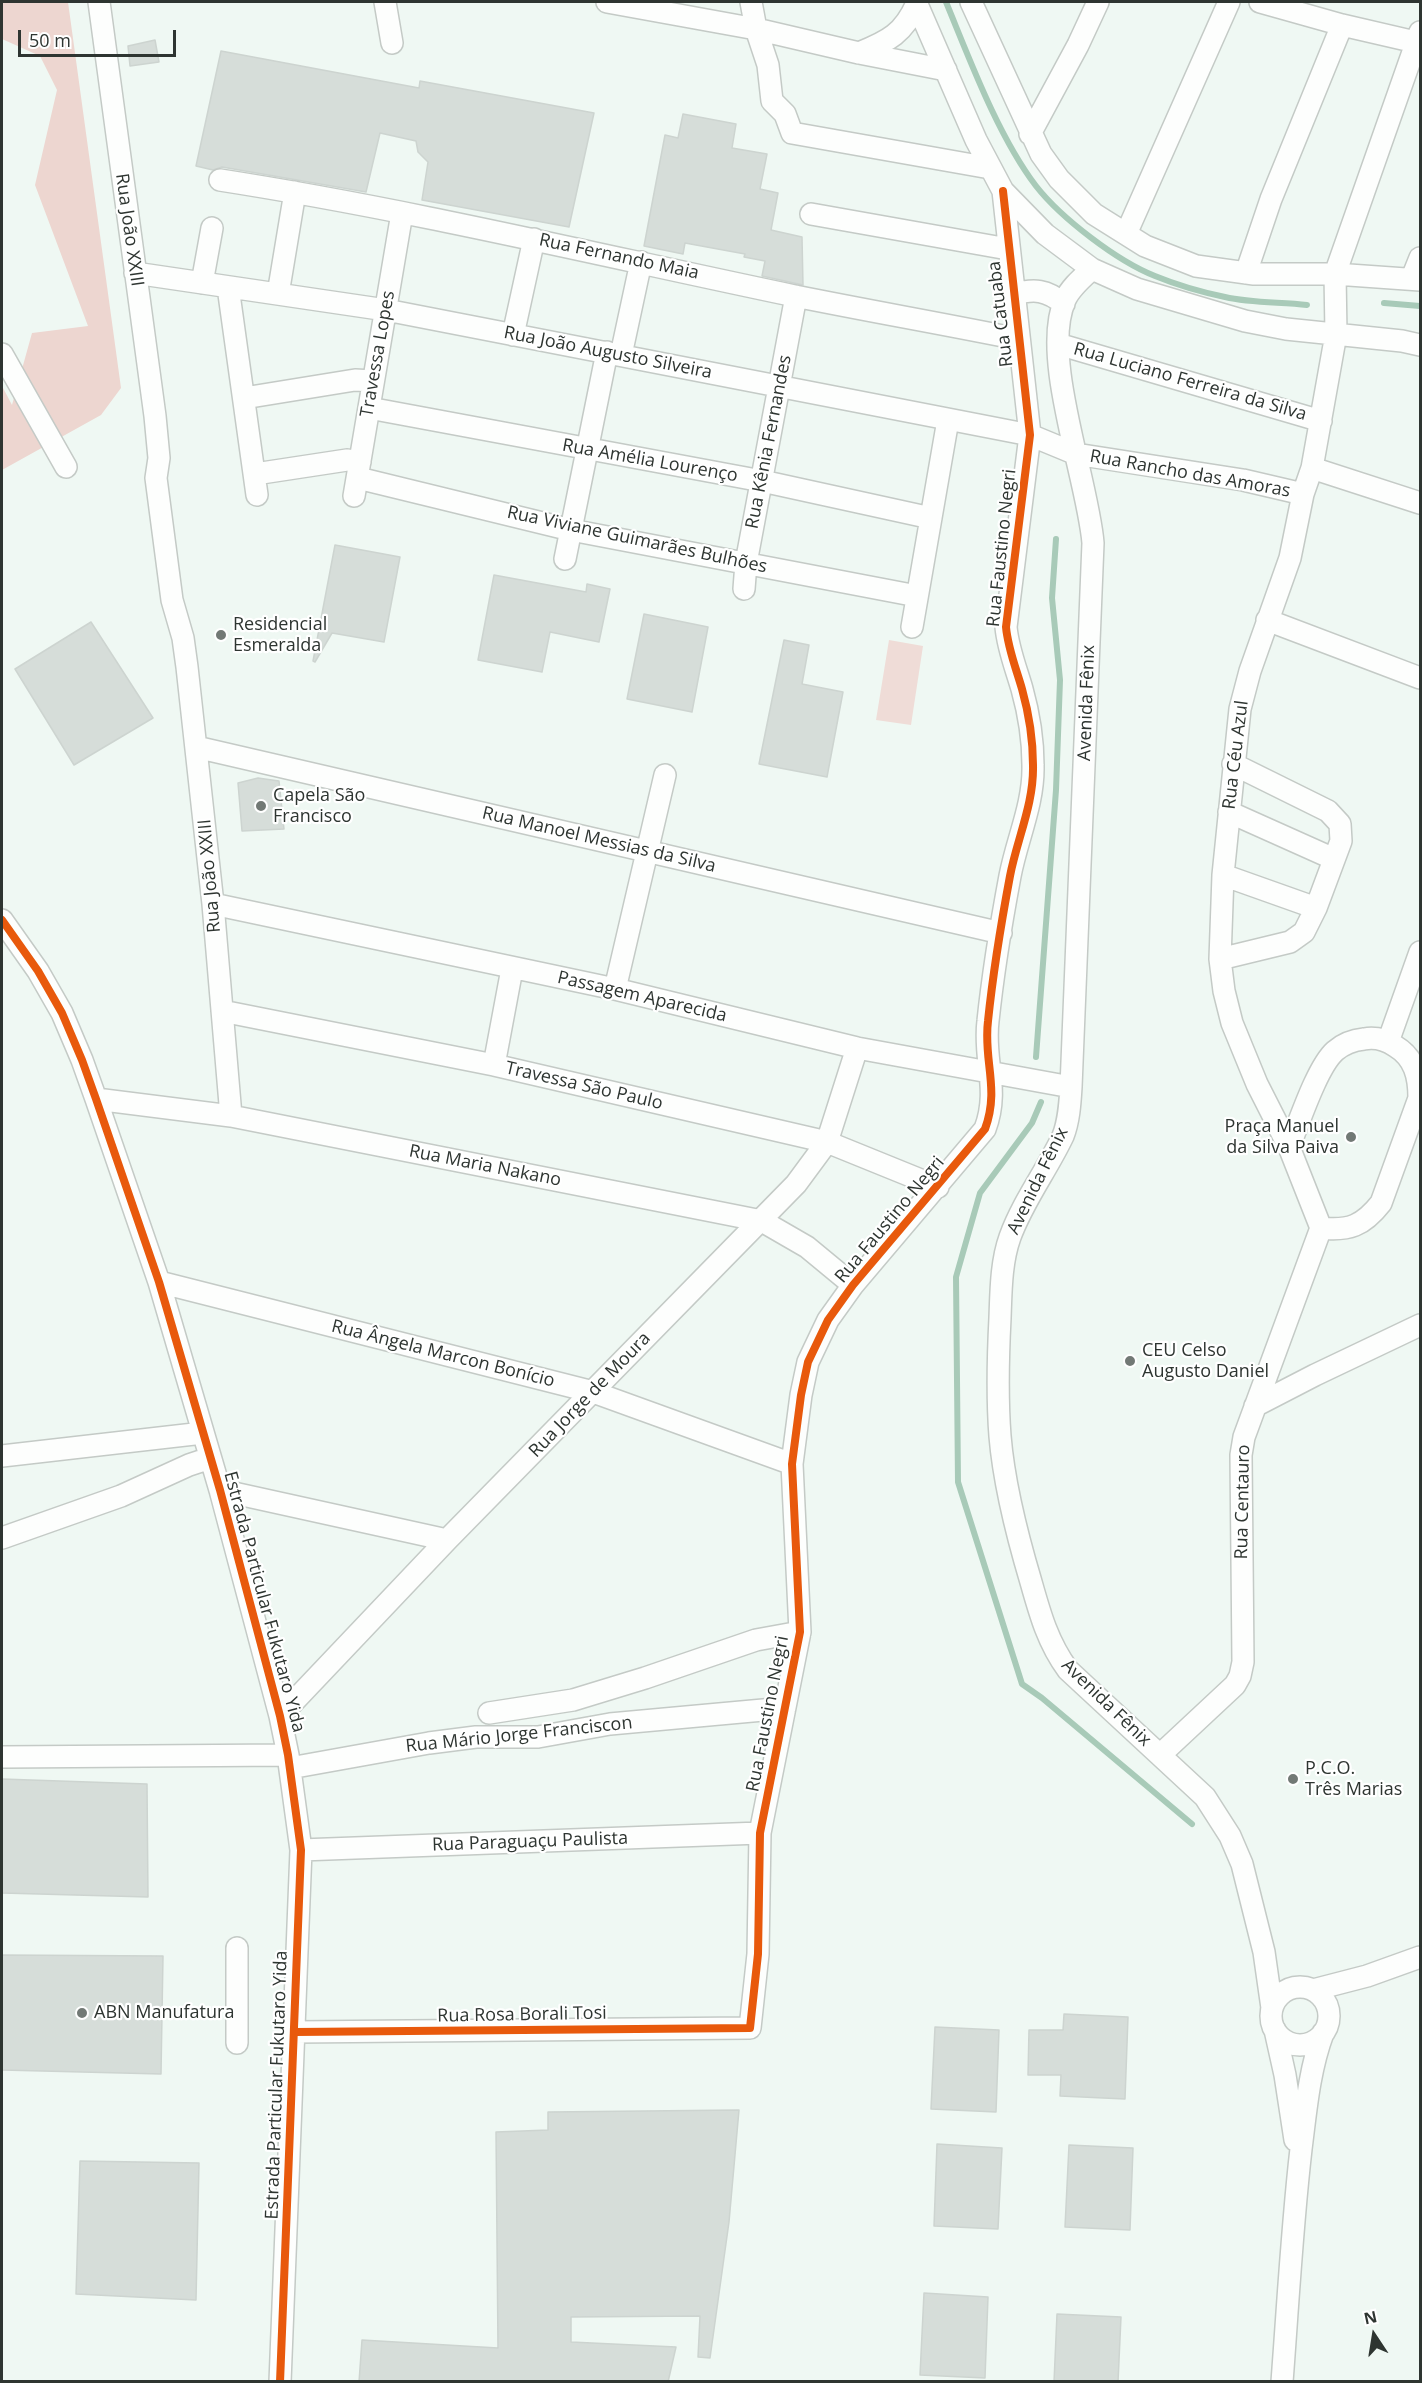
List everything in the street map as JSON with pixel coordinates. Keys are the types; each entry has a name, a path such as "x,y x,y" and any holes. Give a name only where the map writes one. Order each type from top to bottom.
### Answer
{"street":[{"name":"Rua João XXIII","path":"99,2 159,458 156,478 170,589 183,638 196,747 213,904 231,1116"},
{"path":"385,2 392,43"},
{"path":"607,2 756,29 859,54 946,70"},
{"path":"751,2 756,29 768,65 772,101 784,114 792,133 990,168"},
{"path":"859,54 896,36 910,18 917,2"},
{"path":"917,2 990,168 1003,190 1045,234 1092,269 1137,289 1215,314 1286,329 1420,345"},
{"path":"971,2 1041,154 1059,179 1094,214 1145,246 1196,266 1246,273 1335,274 1416,279 1420,258"},
{"path":"1030,134 1078,45 1098,2"},
{"path":"1126,234 1229,2"},
{"path":"1260,2 1342,26 1419,39 1335,274"},
{"path":"1246,273 1271,199 1342,26"},
{"name":"Rua Fernando Maia","path":"220,180 295,192 534,239 796,296 1018,339"},
{"name":"Rua Catuaba","path":"1003,190 1030,435"},
{"path":"278,294 295,192"},
{"name":"Travessa Lopes","path":"358,479 402,213"},
{"path":"811,214 1008,249"},
{"path":"202,283 212,228"},
{"path":"513,335 534,239"},
{"path":"565,559 588,449 641,262"},
{"name":"Avenida Fênix","path":"1092,269 1078,282 1064,304 1059,323 1058,344 1064,394 1092,520 1094,543 1071,1087 1064,1134 1014,1229 1006,1256 1001,1296 999,1344 1000,1436 1004,1466 1028,1571 1046,1633 1055,1652 1068,1670 1205,1797 1230,1836 1242,1864 1264,1952 1272,2008"},
{"name":"Rua João Augusto Silveira","path":"135,273 386,310 1030,435 1076,454"},
{"name":"Rua Céu Azul","path":"1321,1228 1288,1147 1239,1041 1224,992 1220,959 1223,874 1240,709 1250,671 1290,558 1303,494 1312,468 1336,334 1335,274"},
{"path":"228,287 244,398 355,380 373,381"},
{"path":"1013,295 1026,290 1040,290 1053,295 1064,304"},
{"name":"Rua Kênia Fernandes","path":"744,589 746,563 796,296"},
{"name":"Rua Luciano Ferreira da Silva","path":"1058,344 1321,421"},
{"path":"2,354 66,467"},
{"name":"Rua Viviane Guimarães Bulhões","path":"244,398 256,484 346,460 358,479 571,530 917,596"},
{"name":"Rua Amélia Lourenço","path":"369,408 762,481 930,518"},
{"path":"912,627 948,420"},
{"name":"Rua Faustino Negri","path":"750,2028 758,1954 760,1833 800,1632 792,1464 801,1395 808,1362 828,1320 853,1285 986,1129 993,1099 987,1026 1010,875 1032,793 1034,767 1028,714 1007,642 1006,627 1030,435"},
{"name":"Rua Rancho das Amoras","path":"1076,454 1243,480 1303,494"},
{"path":"1312,468 1420,503"},
{"path":"1267,620 1420,678"},
{"name":"Rua Manoel Messias da Silva","path":"196,747 1002,933"},
{"path":"1220,959 1290,942 1304,932 1316,908 1341,841 1340,824 1328,811 1233,764"},
{"path":"615,990 665,775"},
{"path":"1229,812 1334,859"},
{"path":"1223,874 1316,908"},
{"name":"Passagem Aparecida","path":"213,904 615,990 857,1048 1071,1087"},
{"name":"Estrada Particular Fukutaro Yida","path":"2,920 38,971 62,1013 82,1060 159,1282 220,1490 280,1716 289,1762 301,1850 280,2382"},
{"path":"1388,1042 1420,952"},
{"path":"494,1065 512,969"},
{"name":"Travessa São Paulo","path":"222,1011 494,1065 827,1142 938,1187"},
{"path":"1288,1147 1323,1066 1335,1051 1349,1042 1369,1038 1388,1042 1410,1059 1419,1082 1419,1098 1381,1203 1370,1217 1356,1226 1338,1230 1321,1228"},
{"name":"Rua Jorge de Moura","path":"280,1716 447,1540 796,1184 827,1142 857,1048"},
{"name":"Rua Maria Nakano","path":"96,1099 231,1116 762,1221 807,1247 853,1285"},
{"name":"Rua Centauro","path":"1160,1755 1235,1685 1242,1669 1241,1455 1248,1423 1321,1228"},
{"name":"Rua Ângela Marcon Bonício","path":"159,1282 593,1392 792,1464"},
{"path":"1255,1406 1420,1325"},
{"path":"1269,1369 1315,1375"},
{"path":"2,1456 203,1433"},
{"path":"2,1538 121,1496 189,1465 210,1458"},
{"path":"220,1490 447,1540"},
{"path":"489,1713 573,1700 756,1640 800,1632"},
{"name":"Rua Mário Jorge Franciscon","path":"2,1757 289,1762 476,1737 538,1737 610,1724 785,1708"},
{"name":"Rua Paraguaçu Paulista","path":"301,1850 760,1833"},
{"path":"237,1948 237,2043"},
{"name":"Avenida Fênix","path":"1264,1952 1277,1968 1306,1988"},
{"path":"1299,2168 1285,2075 1271,2020 1274,2001 1285,1991 1367,1977 1420,1957"},
{"path":"1282,2382 1289,2266 1299,2168 1312,2067 1328,2024 1328,2009 1324,1999 1306,1988"},
{"name":"Rua Rosa Borali Tosi","path":"295,2032 750,2028"},
{"path":"1275,2031 1287,2042 1298,2044 1309,2043 1323,2033"}],"shaded area":[{"path":"2,2 68,2 121,388 101,415 2,470 2,386 12,405 32,333 88,326 35,185 57,90 40,56 2,39"},
{"path":"889,640 923,646 911,725 876,720"}],"building":[{"path":"155,40 159,62 130,66 128,46"},
{"path":"221,51 419,88 420,81 594,113 569,227 422,200 428,162 418,152 416,141 380,133 366,192 222,167 213,170 196,166"},
{"path":"683,114 736,124 732,148 767,154 760,189 778,193 771,230 802,237 803,285 762,276 765,261 744,257 745,254 685,243 683,254 644,246 665,135 678,138"},
{"path":"335,545 400,557 384,642 332,633 315,662 313,661"},
{"path":"494,575 586,592 587,584 610,589 599,642 550,632 542,672 478,660"},
{"path":"644,614 708,627 692,712 627,699"},
{"path":"91,622 153,718 74,765 15,669"},
{"path":"784,640 809,645 802,684 843,692 827,777 759,764"},
{"name":"Capela São Francisco","path":"258,778 279,781 284,829 242,831 238,783"},
{"path":"2,1779 147,1784 148,1897 2,1893"},
{"name":"ABN Manufatura","path":"2,1955 163,1956 161,2074 2,2070"},
{"path":"1064,2014 1128,2017 1125,2099 1060,2096 1061,2075 1028,2075 1029,2030 1063,2030"},
{"path":"935,2027 999,2030 996,2112 931,2109"},
{"path":"739,2110 729,2222 710,2358 698,2357 700,2316 571,2317 571,2342 676,2347 668,2382 359,2382 362,2340 498,2348 496,2132 548,2130 548,2112"},
{"path":"937,2144 1002,2148 998,2229 934,2226"},
{"path":"1069,2145 1133,2148 1130,2230 1065,2227"},
{"path":"80,2161 199,2163 196,2300 76,2294"},
{"path":"924,2293 988,2297 985,2378 920,2375"},
{"path":"1057,2314 1121,2317 1118,2382 1054,2382"}],"waterway":[{"path":"946,2 975,73 1009,144 1036,186 1075,225 1107,249 1140,269 1198,291 1235,299 1307,305"},
{"path":"1384,303 1420,306"},
{"path":"1036,1057 1056,790 1060,680 1052,598 1056,539"},
{"path":"1041,1102 1032,1123 980,1193 956,1277 958,1482 1022,1684 1042,1698 1192,1824"}],"cycle path":[{"path":"295,2032 750,2028 758,1954 760,1833 800,1632 792,1464 801,1395 808,1362 828,1320 853,1285 985,1129 991,1101 987,1035 997,948 1013,862 1028,808 1033,779 1029,717 1010,651 1006,627 1030,435 1003,191"},
{"path":"2,920 38,971 62,1013 82,1060 159,1282 220,1490 280,1716 288,1755 301,1850 280,2382"}],"place":[{"name":"Residencial Esmeralda","path":"221,635"},
{"name":"Capela São Francisco","path":"261,806"},
{"name":"Praça Manuel da Silva Paiva","path":"1351,1137"},
{"name":"CEU Celso Augusto Daniel","path":"1130,1361"},
{"name":"P.C.O. Três Marias","path":"1293,1779"},
{"name":"ABN Manufatura","path":"82,2013"}]}
